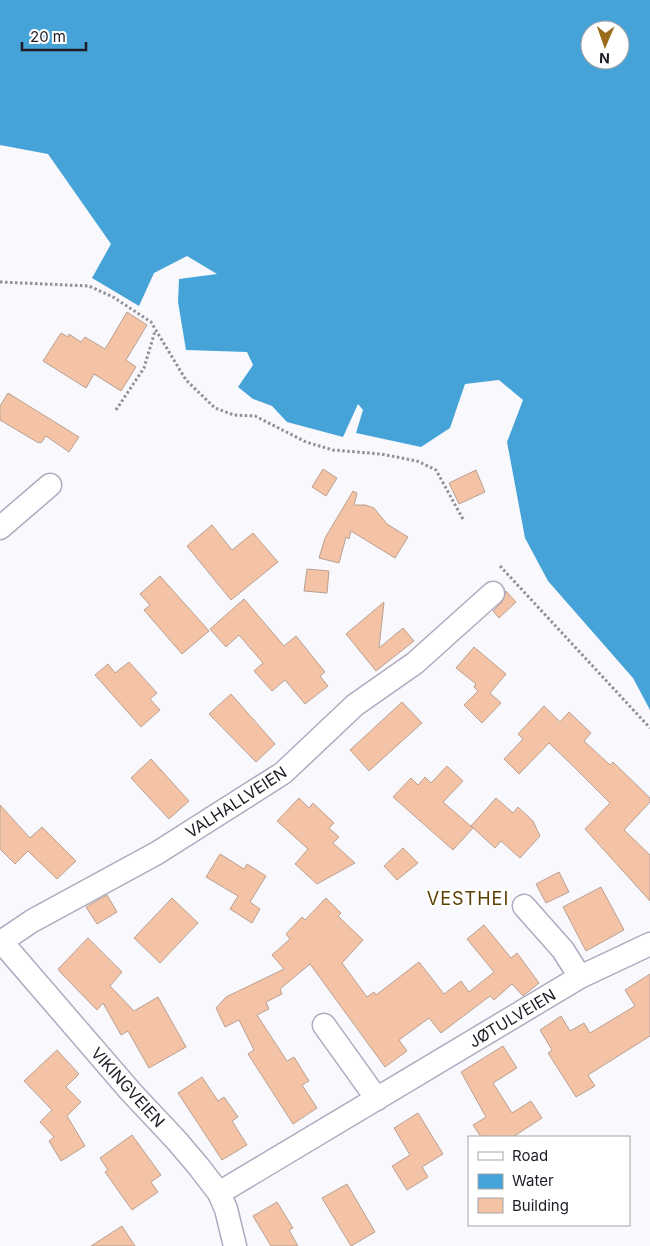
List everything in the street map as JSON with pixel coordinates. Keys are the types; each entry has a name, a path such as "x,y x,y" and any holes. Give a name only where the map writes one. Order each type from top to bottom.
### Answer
{"street":[{"path":"0,528 50,485"},
{"name":"VALHALLVEIEN","path":"1,941 32,921 157,853 283,773 355,705 415,663 494,592"},
{"path":"524,906 563,950 580,977"},
{"name":"VIKINGVEIEN","path":"1,941 131,1092 177,1141 219,1193 226,1209 235,1246"},
{"name":"JØTULVEIEN","path":"219,1193 580,977 650,944"},
{"path":"324,1025 377,1099"}],"path":[{"path":"0,282 89,286 136,311 150,322 186,380 215,408 234,415 255,416 306,442 333,450 380,454 428,465 436,470 464,522"},
{"path":"116,410 144,368 156,331"},
{"path":"500,566 650,728"}],"water":[{"path":"0,0 650,0 650,710 633,678 548,581 525,538 507,442 523,400 499,380 465,384 450,428 421,447 356,433 363,410 358,404 343,437 287,422 272,406 253,399 238,387 253,365 247,352 186,350 178,302 179,279 217,274 187,256 154,273 139,306 92,278 111,244 48,154 0,145"}],"building":[{"path":"127,312 147,325 126,360 136,367 121,391 94,374 86,388 43,361 61,333 68,337 69,334 81,342 85,337 105,349"},
{"path":"8,393 79,437 69,452 46,436 41,443 37,442 0,420 0,406"},
{"path":"323,469 337,478 326,496 312,487"},
{"path":"476,470 485,492 459,504 449,483"},
{"path":"353,491 357,493 354,505 365,505 374,508 387,524 408,537 395,558 351,531 349,539 346,537 339,563 319,558 325,538"},
{"path":"212,525 232,550 253,533 278,562 231,600 187,546"},
{"path":"307,569 329,571 327,593 304,591"},
{"path":"160,576 209,631 182,654 144,610 150,605 140,594"},
{"path":"506,591 516,602 499,618 493,611 502,602"},
{"path":"244,599 284,646 296,636 325,672 320,676 328,686 305,704 285,680 272,691 254,671 263,663 239,635 226,647 210,629"},
{"path":"384,602 379,648 403,628 414,641 376,671 346,634"},
{"path":"474,647 506,674 490,693 501,703 482,723 464,705 478,691 474,687 476,684 456,668"},
{"path":"129,662 157,693 150,699 160,710 141,727 95,675 108,664 115,673"},
{"path":"231,694 275,744 256,762 209,714"},
{"path":"402,702 422,723 369,771 350,750"},
{"path":"544,706 560,722 569,712 591,733 584,741 610,765 613,762 650,798 650,802 624,830 650,855 650,901 585,829 610,803 574,767 549,743 519,774 504,759 523,739 518,734"},
{"path":"151,759 189,801 169,819 131,778"},
{"path":"447,766 463,781 443,802 473,828 453,850 393,797 411,778 418,785 425,777 431,783"},
{"path":"299,798 309,808 313,803 334,823 329,828 339,837 333,843 355,863 317,884 295,864 308,849 277,821"},
{"path":"496,798 513,813 518,807 533,821 540,836 520,858 501,841 495,848 471,826"},
{"path":"0,805 30,838 42,827 76,861 57,879 28,851 15,864 0,849"},
{"path":"403,848 418,863 397,880 384,866"},
{"path":"220,854 244,869 247,864 266,876 250,902 260,909 252,923 230,909 238,896 206,877"},
{"path":"559,872 569,892 546,903 536,884"},
{"path":"601,887 624,930 586,951 563,907"},
{"path":"107,895 117,912 97,924 86,907"},
{"path":"172,898 198,923 160,963 134,938"},
{"path":"326,898 341,913 338,916 363,940 342,963 367,997 374,992 376,995 419,962 444,994 461,981 469,992 494,972 467,939 484,925 511,958 517,953 539,983 523,996 512,984 494,1000 490,996 441,1033 429,1018 399,1040 407,1051 385,1067 310,964 280,989 282,994 266,1002 269,1009 257,1015 287,1061 294,1057 309,1081 302,1085 317,1108 293,1124 248,1054 254,1050 239,1020 225,1027 216,1008 226,997 284,969 272,955 290,939 286,934 302,917 305,920"},
{"path":"88,938 122,972 110,986 134,1011 158,997 186,1047 149,1068 128,1031 121,1035 103,1003 97,1010 61,973 58,969"},
{"path":"650,974 650,1036 588,1075 595,1086 576,1097 548,1053 552,1050 540,1030 561,1016 570,1031 584,1023 590,1033 635,1006 625,990"},
{"path":"503,1046 517,1068 493,1083 512,1113 531,1101 542,1118 515,1136 480,1136 473,1125 486,1117 461,1072"},
{"path":"57,1050 79,1074 66,1087 81,1102 67,1116 85,1146 61,1161 49,1141 54,1137 40,1122 52,1110 24,1081"},
{"path":"202,1077 218,1101 224,1097 238,1117 232,1121 247,1145 222,1160 178,1093"},
{"path":"418,1113 443,1154 422,1167 428,1177 407,1190 392,1166 410,1155 394,1128"},
{"path":"132,1135 161,1175 151,1182 158,1192 132,1210 105,1172 108,1170 100,1158"},
{"path":"347,1184 375,1232 351,1246 322,1198"},
{"path":"277,1202 293,1228 289,1230 298,1246 271,1246 253,1216"},
{"path":"122,1226 135,1246 91,1246"}],"district":[{"name":"VESTHEI","path":"468,899"}]}
